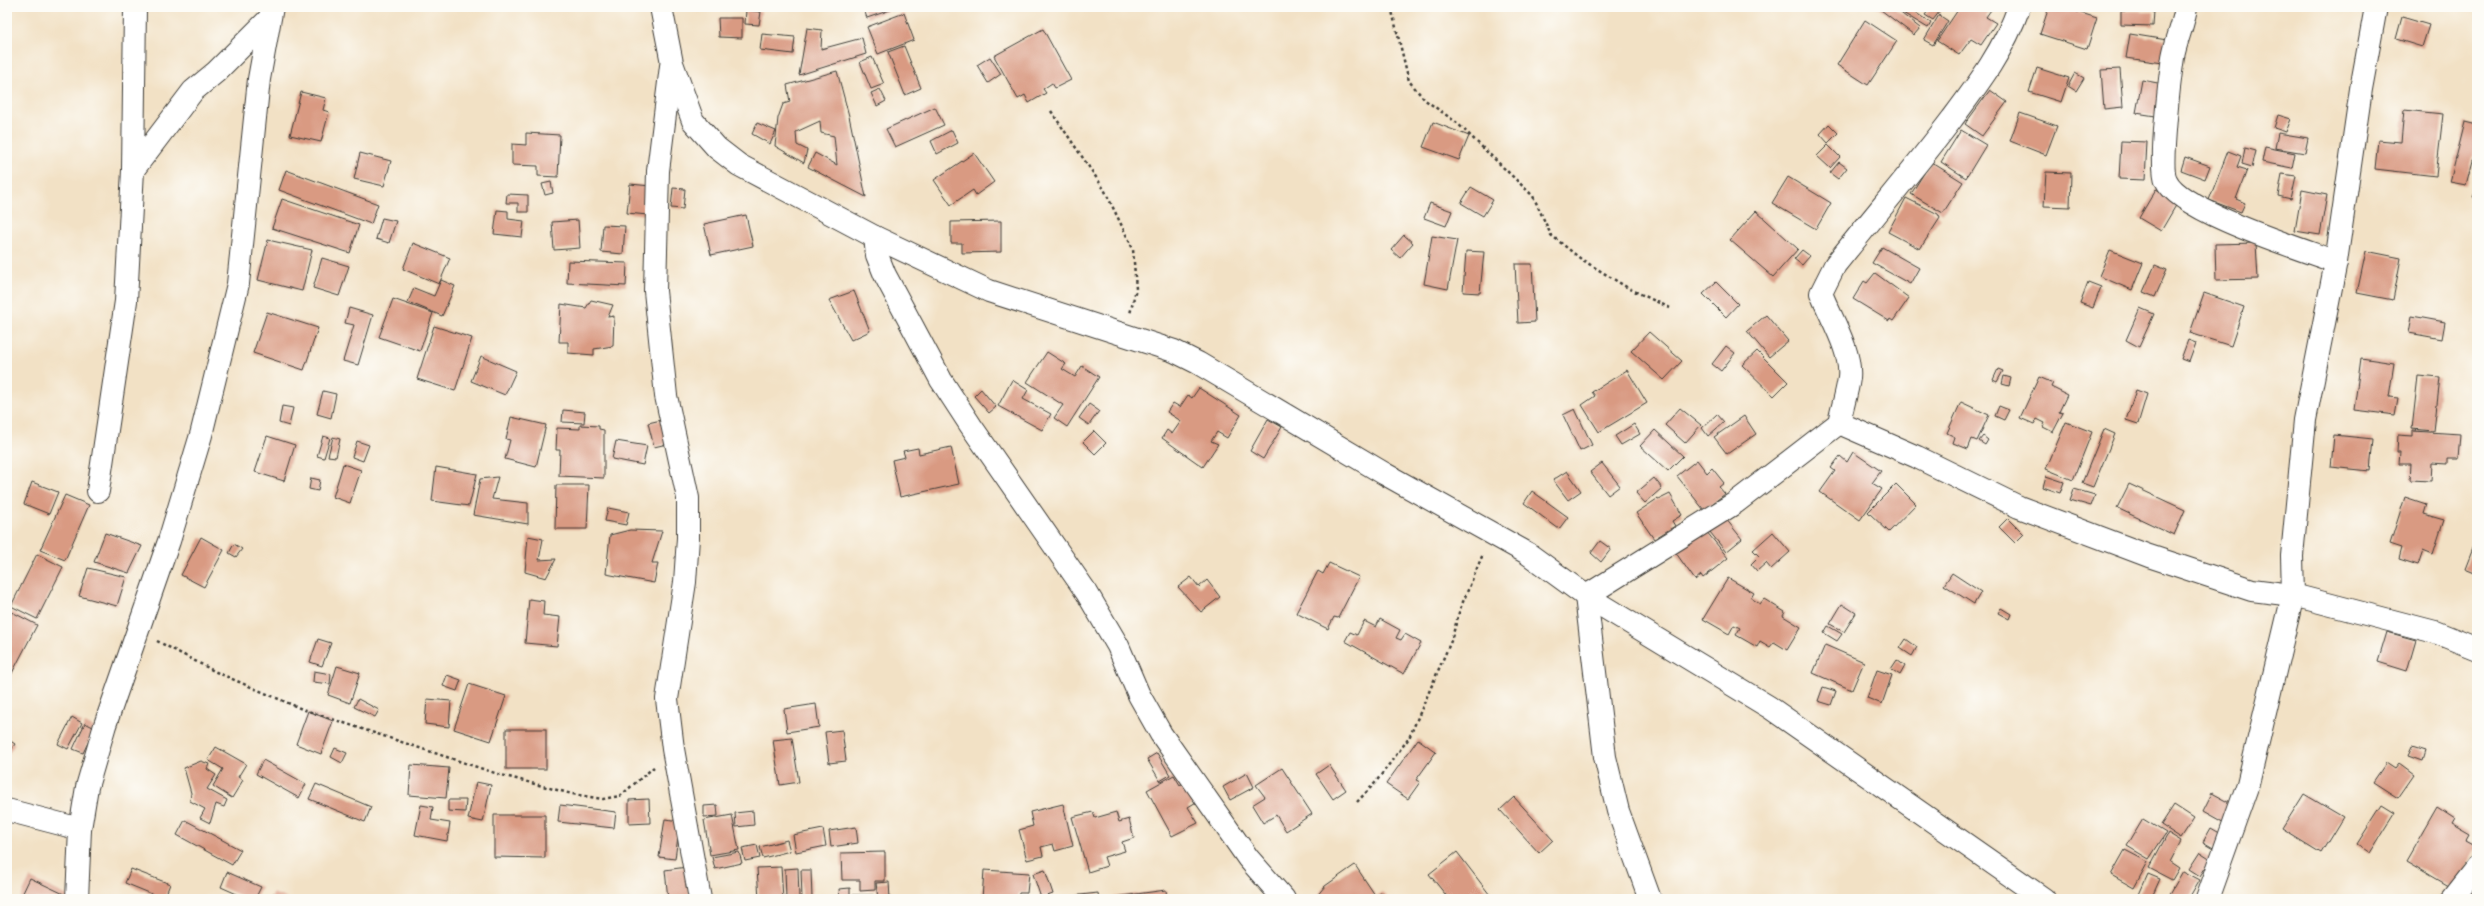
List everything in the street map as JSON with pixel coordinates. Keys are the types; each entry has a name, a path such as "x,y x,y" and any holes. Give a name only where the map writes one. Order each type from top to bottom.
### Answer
{"street":[{"path":"98,491 126,301 133,170 135,7"},
{"path":"661,7 672,63 693,121 717,148 739,165 875,237 989,291 1174,351 1198,363 1385,474 1527,553 1586,596 1769,707 2044,899"},
{"path":"1586,596 1735,503 1839,423 1849,376 1846,358 1836,324 1821,293 1824,284 1835,265 1929,149 1992,66 2010,32 2019,7"},
{"path":"2186,7 2173,56 2162,168 2168,185 2187,202 2217,216 2336,262"},
{"path":"2207,899 2248,784 2293,595 2292,556 2305,420 2336,262 2359,104 2376,7"},
{"path":"133,170 193,91 216,72 270,14"},
{"path":"77,899 80,829 86,787 105,726 138,632 201,435 238,284 259,79 270,14"},
{"path":"672,63 658,170 655,291 666,396 688,498 685,582 667,699 672,749 700,899"},
{"path":"875,237 877,255 885,276 941,380 971,426 1087,593 1118,646 1139,695 1161,734 1248,858 1284,899"},
{"path":"1839,423 1917,456 2019,507 2149,556 2252,590 2293,595 2435,632 2477,649"},
{"path":"1586,596 1605,757 1618,811 1650,899"},
{"path":"7,810 80,829"},
{"path":"2452,899 2477,867"}],"path":[{"path":"1391,7 1409,81 1425,100 1456,122 1533,196 1552,235 1581,258 1621,284 1670,308"},
{"path":"1051,111 1104,189 1133,249 1136,289 1125,336"},
{"path":"1357,802 1376,783 1409,738 1451,641 1471,580 1493,534"},
{"path":"138,632 216,672 302,709 498,774 572,794 603,798 620,796 641,781 672,749"}],"building":[{"path":"863,7 899,7 867,18"},
{"path":"1877,7 1893,7 1920,28 1914,35"},
{"path":"1907,7 1931,23 1928,28 1903,13"},
{"path":"1931,7 1943,7 1933,20 1925,15"},
{"path":"1960,7 1993,7 1986,17 1996,23 1981,45 1971,39 1959,55 1937,41"},
{"path":"2049,7 2062,7 2097,18 2087,49 2040,34"},
{"path":"746,10 761,12 759,25 745,24"},
{"path":"2121,11 2154,11 2153,26 2121,25"},
{"path":"904,13 914,40 878,54 867,27"},
{"path":"1939,15 1948,21 1933,45 1924,40"},
{"path":"2402,17 2429,25 2422,47 2396,39"},
{"path":"718,18 742,18 742,38 719,37"},
{"path":"1865,20 1897,41 1868,85 1837,65"},
{"path":"807,28 822,30 821,49 862,38 866,54 799,75"},
{"path":"1043,29 1071,80 1055,88 1052,83 1043,89 1046,93 1029,103 1025,95 1018,99 994,56"},
{"path":"762,34 795,37 793,54 760,50"},
{"path":"2130,34 2167,40 2163,63 2126,58"},
{"path":"904,46 921,88 905,95 888,52"},
{"path":"872,57 884,84 871,89 860,62"},
{"path":"990,57 1001,74 988,83 977,65"},
{"path":"2037,68 2069,78 2061,102 2029,92"},
{"path":"2120,69 2123,107 2104,109 2101,70"},
{"path":"837,71 849,116 866,197 808,167 815,153 837,165 834,136 821,133 820,121 796,132 797,145 807,150 804,163 775,146 778,118 783,104 790,102 787,85"},
{"path":"2075,73 2084,78 2076,91 2068,86"},
{"path":"2142,80 2168,85 2162,117 2136,113"},
{"path":"880,89 886,101 877,106 871,93"},
{"path":"1990,90 2007,102 1982,136 1965,124"},
{"path":"301,92 326,98 323,110 329,112 321,142 290,135"},
{"path":"935,107 944,125 895,147 886,129"},
{"path":"2404,110 2443,114 2436,176 2375,169 2378,140 2401,142"},
{"path":"2020,113 2057,126 2046,155 2010,141"},
{"path":"2278,115 2291,119 2286,132 2274,128"},
{"path":"1433,122 1469,136 1459,160 1423,147"},
{"path":"2465,122 2477,125 2477,142 2466,185 2450,182"},
{"path":"757,123 776,131 770,144 752,134"},
{"path":"1829,124 1838,133 1828,143 1820,134"},
{"path":"952,130 958,143 937,154 931,141"},
{"path":"1961,130 1986,145 1966,178 1941,162"},
{"path":"526,133 560,135 558,177 538,176 538,166 512,165 512,144 526,145"},
{"path":"2278,133 2308,138 2305,153 2275,148"},
{"path":"2121,141 2147,142 2145,180 2119,179"},
{"path":"1828,145 1840,157 1830,168 1817,156"},
{"path":"2265,147 2295,153 2292,168 2262,162"},
{"path":"2245,148 2256,151 2252,167 2242,164"},
{"path":"2228,151 2241,156 2237,167 2247,170 2236,199 2245,203 2241,212 2209,200"},
{"path":"360,153 391,161 384,186 354,179"},
{"path":"974,153 994,182 976,195 973,190 951,205 934,180"},
{"path":"2185,157 2210,166 2205,179 2181,170"},
{"path":"1839,162 1847,168 1838,179 1830,173"},
{"path":"1931,162 1963,182 1943,213 1911,194"},
{"path":"286,170 378,204 371,224 279,190"},
{"path":"2046,172 2071,173 2070,207 2044,206"},
{"path":"2282,174 2296,176 2291,199 2278,196"},
{"path":"1788,177 1831,203 1816,229 1772,203"},
{"path":"551,182 553,193 545,195 542,184"},
{"path":"630,184 651,186 648,215 627,213"},
{"path":"1471,187 1493,200 1483,216 1461,203"},
{"path":"673,188 685,189 683,209 671,208"},
{"path":"2477,188 2477,199 2473,197"},
{"path":"2156,189 2178,202 2161,231 2139,218"},
{"path":"2302,190 2327,195 2320,235 2295,231"},
{"path":"507,194 528,195 528,212 518,212 518,203 506,203"},
{"path":"1906,198 1938,214 1940,218 1920,249 1888,232"},
{"path":"282,199 359,225 350,253 272,228"},
{"path":"1430,203 1452,211 1446,226 1424,218"},
{"path":"497,210 508,211 508,219 524,221 522,237 494,234"},
{"path":"1756,211 1798,249 1773,277 1730,240"},
{"path":"746,215 753,246 711,255 704,224"},
{"path":"382,218 396,221 389,243 376,239"},
{"path":"578,220 580,248 554,250 552,222"},
{"path":"1001,221 1001,252 962,253 962,243 951,243 951,222"},
{"path":"603,225 625,226 623,254 601,252"},
{"path":"1404,235 1413,243 1400,258 1391,250"},
{"path":"1432,236 1457,240 1448,289 1424,284"},
{"path":"268,240 312,250 302,291 258,280"},
{"path":"413,243 450,258 439,284 403,269"},
{"path":"2256,243 2258,279 2216,280 2215,244"},
{"path":"1882,247 1919,268 1910,284 1872,263"},
{"path":"1802,250 1810,256 1802,265 1794,259"},
{"path":"2110,250 2143,263 2132,290 2099,276"},
{"path":"1466,251 1484,252 1480,293 1463,292"},
{"path":"2366,251 2401,258 2393,300 2357,293"},
{"path":"322,258 349,266 339,296 313,288"},
{"path":"568,261 627,263 626,286 567,283"},
{"path":"1515,264 1532,264 1535,322 1518,323"},
{"path":"2155,265 2167,270 2155,297 2143,292"},
{"path":"1875,273 1909,298 1893,321 1890,319 1889,321 1853,299 1864,281 1867,283"},
{"path":"441,280 455,286 442,316 408,302 414,288 434,296"},
{"path":"1716,282 1738,304 1726,317 1703,294"},
{"path":"2088,282 2101,287 2093,308 2080,303"},
{"path":"854,291 870,331 851,340 829,300"},
{"path":"2204,293 2244,307 2231,346 2190,333"},
{"path":"393,299 433,313 420,351 379,337"},
{"path":"591,300 613,305 608,317 614,316 613,346 594,349 594,355 568,353 568,342 559,342 561,304 586,308"},
{"path":"349,308 373,315 358,365 343,361 354,325 345,323"},
{"path":"2140,308 2154,314 2139,347 2126,340"},
{"path":"267,312 318,328 304,370 253,353"},
{"path":"1766,315 1788,341 1769,357 1747,331"},
{"path":"2412,316 2445,322 2442,339 2409,333"},
{"path":"434,326 472,338 455,391 417,379"},
{"path":"1649,332 1682,361 1664,380 1631,351"},
{"path":"2188,340 2196,343 2189,362 2181,359"},
{"path":"1726,346 1735,353 1721,371 1712,364"},
{"path":"1757,351 1788,382 1774,396 1742,365"},
{"path":"1047,352 1066,364 1062,369 1075,377 1082,366 1099,377 1067,427 1054,418 1063,405 1027,382"},
{"path":"481,356 516,371 505,395 471,381"},
{"path":"2361,358 2394,363 2389,397 2398,398 2395,415 2354,410"},
{"path":"1998,369 2003,371 1997,382 1993,380"},
{"path":"1627,370 1647,403 1599,432 1582,405 1595,396 1592,392"},
{"path":"2004,376 2011,378 2009,386 2002,384"},
{"path":"2418,376 2440,378 2434,431 2412,429"},
{"path":"2039,377 2053,383 2051,387 2067,395 2059,412 2063,413 2053,432 2043,427 2045,423 2037,419 2034,424 2020,418"},
{"path":"1012,380 1028,390 1023,399 1051,414 1042,430 998,406"},
{"path":"1199,388 1241,415 1227,438 1217,432 1211,441 1218,444 1203,467 1162,438 1167,430 1172,434 1181,421 1167,412 1173,403 1180,407 1188,395 1192,398"},
{"path":"981,389 996,407 989,413 974,396"},
{"path":"2136,390 2147,394 2138,424 2126,420"},
{"path":"323,391 336,394 331,418 317,414"},
{"path":"1961,402 1989,415 1977,441 1972,439 1968,449 1953,443 1955,437 1947,433"},
{"path":"1089,404 1099,411 1089,425 1079,418"},
{"path":"282,406 293,408 289,426 279,423"},
{"path":"1999,406 2009,410 2004,420 1995,416"},
{"path":"1680,408 1701,425 1685,443 1665,425"},
{"path":"1575,409 1592,445 1580,451 1563,415"},
{"path":"563,410 585,412 584,423 562,422"},
{"path":"1717,414 1724,422 1708,436 1702,428"},
{"path":"1744,416 1756,434 1727,454 1714,437"},
{"path":"511,417 546,425 536,467 505,459 510,440 506,439"},
{"path":"1268,419 1282,427 1263,459 1250,451"},
{"path":"661,420 667,444 654,447 648,423"},
{"path":"2066,422 2092,432 2073,480 2046,469"},
{"path":"1634,424 1640,434 1621,445 1615,436"},
{"path":"580,425 599,426 599,429 604,430 604,478 559,476 560,450 556,450 557,428 580,429"},
{"path":"2104,429 2115,434 2093,487 2082,483"},
{"path":"1655,430 1683,456 1668,471 1640,446"},
{"path":"1094,431 1106,443 1095,454 1083,442"},
{"path":"2413,431 2460,434 2458,459 2447,459 2447,464 2432,463 2431,481 2410,480 2411,464 2399,464 2400,452 2397,452 2398,435 2413,436"},
{"path":"2334,435 2373,439 2370,471 2331,467"},
{"path":"267,436 295,445 284,481 255,472"},
{"path":"323,436 330,438 324,458 317,456"},
{"path":"1983,436 1988,440 1985,445 1979,441"},
{"path":"333,437 340,439 336,457 328,456"},
{"path":"357,441 369,445 363,461 352,457"},
{"path":"616,441 647,446 643,465 612,459"},
{"path":"951,447 959,484 900,497 892,460 905,457 903,451 918,448 919,454"},
{"path":"1853,452 1881,471 1872,483 1882,489 1860,520 1820,492 1835,471 1831,468 1840,456 1847,462"},
{"path":"1697,460 1707,473 1712,468 1724,483 1719,487 1725,494 1704,510 1677,476"},
{"path":"1602,463 1620,486 1608,495 1590,472"},
{"path":"343,464 361,470 350,503 333,497"},
{"path":"436,467 477,474 469,506 432,501"},
{"path":"1567,471 1581,491 1568,500 1553,480"},
{"path":"2046,476 2064,482 2060,493 2043,487"},
{"path":"498,477 492,499 528,503 528,524 473,515 480,479"},
{"path":"311,478 320,480 318,491 309,489"},
{"path":"1654,478 1662,488 1645,503 1636,493"},
{"path":"32,482 58,492 49,514 24,504"},
{"path":"1896,484 1916,504 1889,532 1868,512"},
{"path":"2129,484 2185,510 2174,535 2117,508"},
{"path":"556,485 589,485 587,529 555,529"},
{"path":"2074,489 2095,495 2091,506 2070,500"},
{"path":"1532,491 1568,517 1559,529 1524,503"},
{"path":"1670,494 1682,515 1672,521 1675,526 1654,539 1636,513 1657,499 1658,500"},
{"path":"65,495 89,505 65,560 40,550"},
{"path":"2405,497 2426,504 2423,514 2444,520 2433,554 2423,550 2418,565 2399,559 2402,548 2390,544"},
{"path":"608,508 629,512 626,525 605,521"},
{"path":"1722,514 1742,539 1726,552 1706,527"},
{"path":"2008,518 2024,534 2015,543 1999,527"},
{"path":"630,530 662,531 652,563 658,563 654,583 606,574 610,535"},
{"path":"1706,531 1728,558 1703,578 1701,575 1695,580 1671,546"},
{"path":"1773,532 1790,552 1771,569 1766,563 1757,571 1751,564 1759,556 1753,550"},
{"path":"105,533 142,546 129,573 94,562"},
{"path":"528,536 543,539 539,560 556,559 546,578 525,572"},
{"path":"201,537 224,550 204,587 181,575"},
{"path":"2477,538 2477,574 2465,569"},
{"path":"1600,541 1611,549 1601,562 1591,553"},
{"path":"234,544 242,549 236,557 229,553"},
{"path":"37,554 63,567 37,619 11,606"},
{"path":"1329,563 1359,577 1338,618 1334,617 1328,629 1296,613 1318,571 1323,574"},
{"path":"88,568 126,577 117,606 79,596"},
{"path":"1952,573 1981,592 1974,604 1944,585"},
{"path":"1191,577 1199,587 1207,580 1220,597 1201,612 1178,587"},
{"path":"1728,578 1754,593 1751,598 1760,604 1764,599 1785,612 1783,616 1801,627 1787,650 1774,642 1770,647 1760,641 1757,647 1736,635 1740,628 1734,625 1729,634 1703,619"},
{"path":"529,599 544,601 543,615 560,617 557,646 525,643"},
{"path":"1842,604 1856,613 1844,632 1830,624"},
{"path":"2001,608 2011,614 2009,619 1998,613"},
{"path":"12,612 37,625 10,677 7,675 7,622"},
{"path":"1380,619 1400,630 1396,638 1401,640 1405,634 1421,643 1404,674 1345,641 1350,632 1357,635 1364,621 1376,627"},
{"path":"1828,626 1842,634 1837,641 1824,633"},
{"path":"2387,632 2416,640 2407,671 2378,662"},
{"path":"318,639 331,643 322,666 310,662"},
{"path":"1906,639 1917,647 1912,656 1900,648"},
{"path":"1825,645 1864,662 1852,690 1813,673"},
{"path":"1897,660 1905,666 1900,675 1891,669"},
{"path":"337,666 360,673 350,703 328,695"},
{"path":"1877,670 1892,675 1882,704 1867,698"},
{"path":"314,671 331,674 330,684 313,682"},
{"path":"447,675 461,680 457,691 443,686"},
{"path":"469,684 506,696 491,741 454,729"},
{"path":"1823,687 1836,691 1831,705 1818,701"},
{"path":"358,699 379,710 375,717 354,707"},
{"path":"427,699 451,701 449,727 425,724"},
{"path":"816,704 819,727 787,732 784,709"},
{"path":"308,711 333,721 321,754 296,744"},
{"path":"72,717 82,723 68,749 58,744"},
{"path":"85,723 95,728 83,753 73,749"},
{"path":"506,729 546,729 546,769 506,769"},
{"path":"842,730 846,761 829,763 825,732"},
{"path":"792,738 799,782 780,785 773,740"},
{"path":"1418,739 1436,752 1416,780 1420,782 1408,799 1386,784"},
{"path":"9,740 15,744 7,756 7,742"},
{"path":"216,747 246,764 238,777 243,780 232,798 213,786 223,769 208,760"},
{"path":"2412,747 2425,751 2422,761 2408,756"},
{"path":"335,748 347,753 342,763 331,757"},
{"path":"1157,753 1170,775 1160,781 1147,759"},
{"path":"263,760 306,784 299,798 256,774"},
{"path":"201,761 209,764 207,769 216,775 207,789 227,800 224,807 216,804 210,823 200,818 205,809 190,801 191,793 184,768"},
{"path":"2386,763 2395,769 2399,764 2414,775 2398,798 2373,782"},
{"path":"411,765 449,768 446,798 409,795"},
{"path":"1329,765 1346,790 1333,799 1316,774"},
{"path":"1282,768 1312,814 1286,831 1276,815 1263,823 1252,805 1265,797 1256,785"},
{"path":"1247,773 1254,787 1230,800 1223,787"},
{"path":"1174,775 1180,785 1187,781 1198,801 1188,807 1198,823 1172,836 1147,790"},
{"path":"476,782 491,785 483,822 468,819"},
{"path":"316,784 371,807 365,822 309,799"},
{"path":"2212,793 2238,807 2228,825 2203,811"},
{"path":"2304,794 2343,817 2321,853 2282,829"},
{"path":"1514,797 1553,840 1539,853 1500,810"},
{"path":"649,799 650,823 629,824 629,800"},
{"path":"448,800 466,800 465,812 448,811"},
{"path":"1063,804 1073,846 1055,851 1053,844 1041,847 1043,856 1027,860 1019,830 1033,826 1030,812"},
{"path":"421,805 433,807 431,820 450,823 447,841 415,835"},
{"path":"560,805 616,812 614,828 558,822"},
{"path":"717,805 718,816 704,817 704,806"},
{"path":"2174,805 2194,818 2181,838 2161,825"},
{"path":"2382,805 2395,813 2370,853 2357,844"},
{"path":"2437,807 2454,818 2451,823 2470,834 2466,841 2477,847 2454,889 2406,861"},
{"path":"753,811 754,825 736,827 735,813"},
{"path":"1093,812 1095,818 1116,812 1119,822 1129,819 1134,838 1122,842 1125,851 1104,857 1107,866 1088,872 1072,817"},
{"path":"494,815 545,815 545,858 494,857"},
{"path":"732,815 739,850 710,855 704,820"},
{"path":"665,819 680,821 675,859 659,857"},
{"path":"2143,819 2166,833 2149,859 2127,846"},
{"path":"185,820 241,850 232,865 177,835"},
{"path":"856,827 858,843 831,847 829,831"},
{"path":"2211,828 2223,835 2215,849 2203,842"},
{"path":"823,829 826,846 796,852 793,835"},
{"path":"2168,833 2181,841 2170,862 2179,868 2172,880 2149,868"},
{"path":"787,840 790,851 763,858 760,847"},
{"path":"757,845 760,858 745,861 742,848"},
{"path":"2125,850 2148,862 2134,888 2111,875"},
{"path":"739,852 742,863 715,869 712,857"},
{"path":"885,852 885,881 875,881 875,890 860,891 860,880 842,880 841,853"},
{"path":"1457,852 1493,899 1449,899 1429,874"},
{"path":"2200,852 2211,859 2200,876 2189,869"},
{"path":"1355,865 1375,895 1370,899 1318,899 1316,897 1325,886"},
{"path":"687,867 690,898 668,899 665,870"},
{"path":"781,867 783,899 759,899 757,868"},
{"path":"798,868 799,898 786,899 785,869"},
{"path":"131,869 170,884 164,899 125,883"},
{"path":"801,870 811,870 812,899 802,899"},
{"path":"984,870 1029,873 1027,893 1019,893 1018,899 982,899"},
{"path":"1045,870 1053,894 1041,898 1033,874"},
{"path":"2183,871 2200,880 2189,899 2167,899"},
{"path":"227,872 261,887 255,899 248,899 221,887"},
{"path":"2148,874 2160,879 2151,899 2137,899"},
{"path":"30,878 70,897 69,899 20,899"},
{"path":"889,882 890,899 878,899 876,883"},
{"path":"850,888 850,899 840,899 839,889"},
{"path":"1166,890 1167,899 1115,899 1114,897"},
{"path":"1382,892 1388,899 1373,899"},
{"path":"273,893 288,899 271,899"},
{"path":"1098,893 1099,899 1053,899 1053,898"},
{"path":"853,895 873,895 873,899 853,899"}]}
